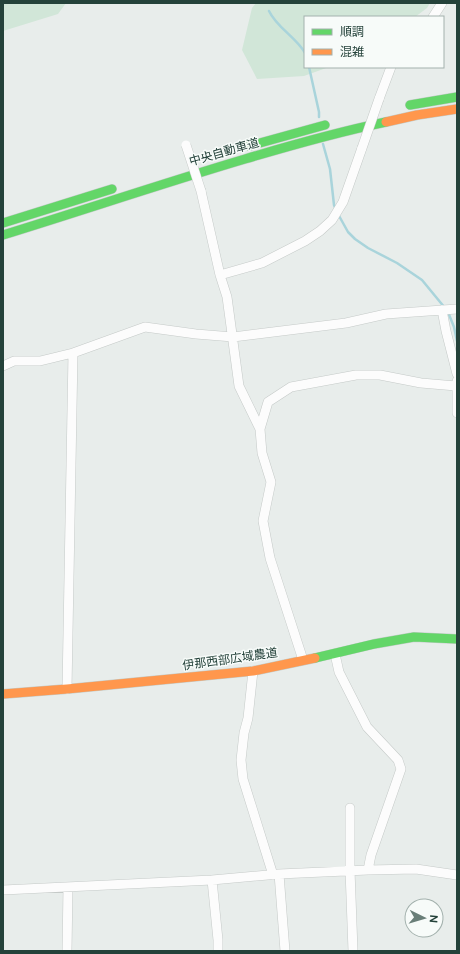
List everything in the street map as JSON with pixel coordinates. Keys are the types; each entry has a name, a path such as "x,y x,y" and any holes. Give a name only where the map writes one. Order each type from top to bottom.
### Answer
{"main road":[{"path":"401,107 457,97"},
{"name":"中央自動車道","path":"3,235 278,149 361,127 417,115 457,109"},
{"path":"366,115 387,110"},
{"name":"中央自動車道","path":"239,149 336,122"},
{"name":"中央自動車道","path":"181,167 202,160"},
{"path":"3,223 121,186"},
{"name":"伊那西部広域農道","path":"3,694 253,671 394,640 414,637 457,639"}],"street":[{"path":"434,16 442,3"},
{"path":"220,275 262,263 305,241 320,231 332,220 343,202 391,68"},
{"path":"186,145 201,192 220,275 227,297 239,386 260,429 262,453 271,482 263,521 270,560 303,660"},
{"path":"3,366 14,361 40,361 73,353 145,327 233,337 346,323 386,314 457,309"},
{"path":"442,310 457,375 457,413"},
{"path":"66,689 73,353"},
{"path":"260,429 268,402 291,388 356,375 380,375 421,383 456,386"},
{"path":"335,654 339,672 367,727 398,760 401,769 371,855 368,870"},
{"path":"253,671 248,718 244,733 241,760 243,779 257,828 276,874 285,951"},
{"path":"350,808 350,870 353,951"},
{"path":"3,890 212,880 276,874 350,870 416,869 457,875"},
{"path":"212,880 218,951"},
{"path":"67,951 68,888"}],"green space":[{"path":"3,3 66,3 58,14 3,31"},
{"path":"256,3 430,3 427,8 416,16 304,16 304,68 326,68 304,76 257,79 242,50 252,8"}],"waterway":[{"path":"269,11 272,17 297,42 304,52"},
{"path":"309,68 319,117"},
{"path":"323,144 330,169 334,205 336,210"},
{"path":"338,214 348,232 355,239 368,248 397,263 422,280 445,308"},
{"path":"448,312 454,327 457,341"}],"traffic: fast":[{"path":"410,105 457,97"},
{"path":"3,235 184,177 333,134 386,122"},
{"path":"249,146 325,125"},
{"path":"3,223 112,189"},
{"path":"315,658 374,644 414,637 457,639"}],"traffic: slow":[{"path":"386,122 417,115 457,109"},
{"path":"3,694 253,671 315,658"}]}
